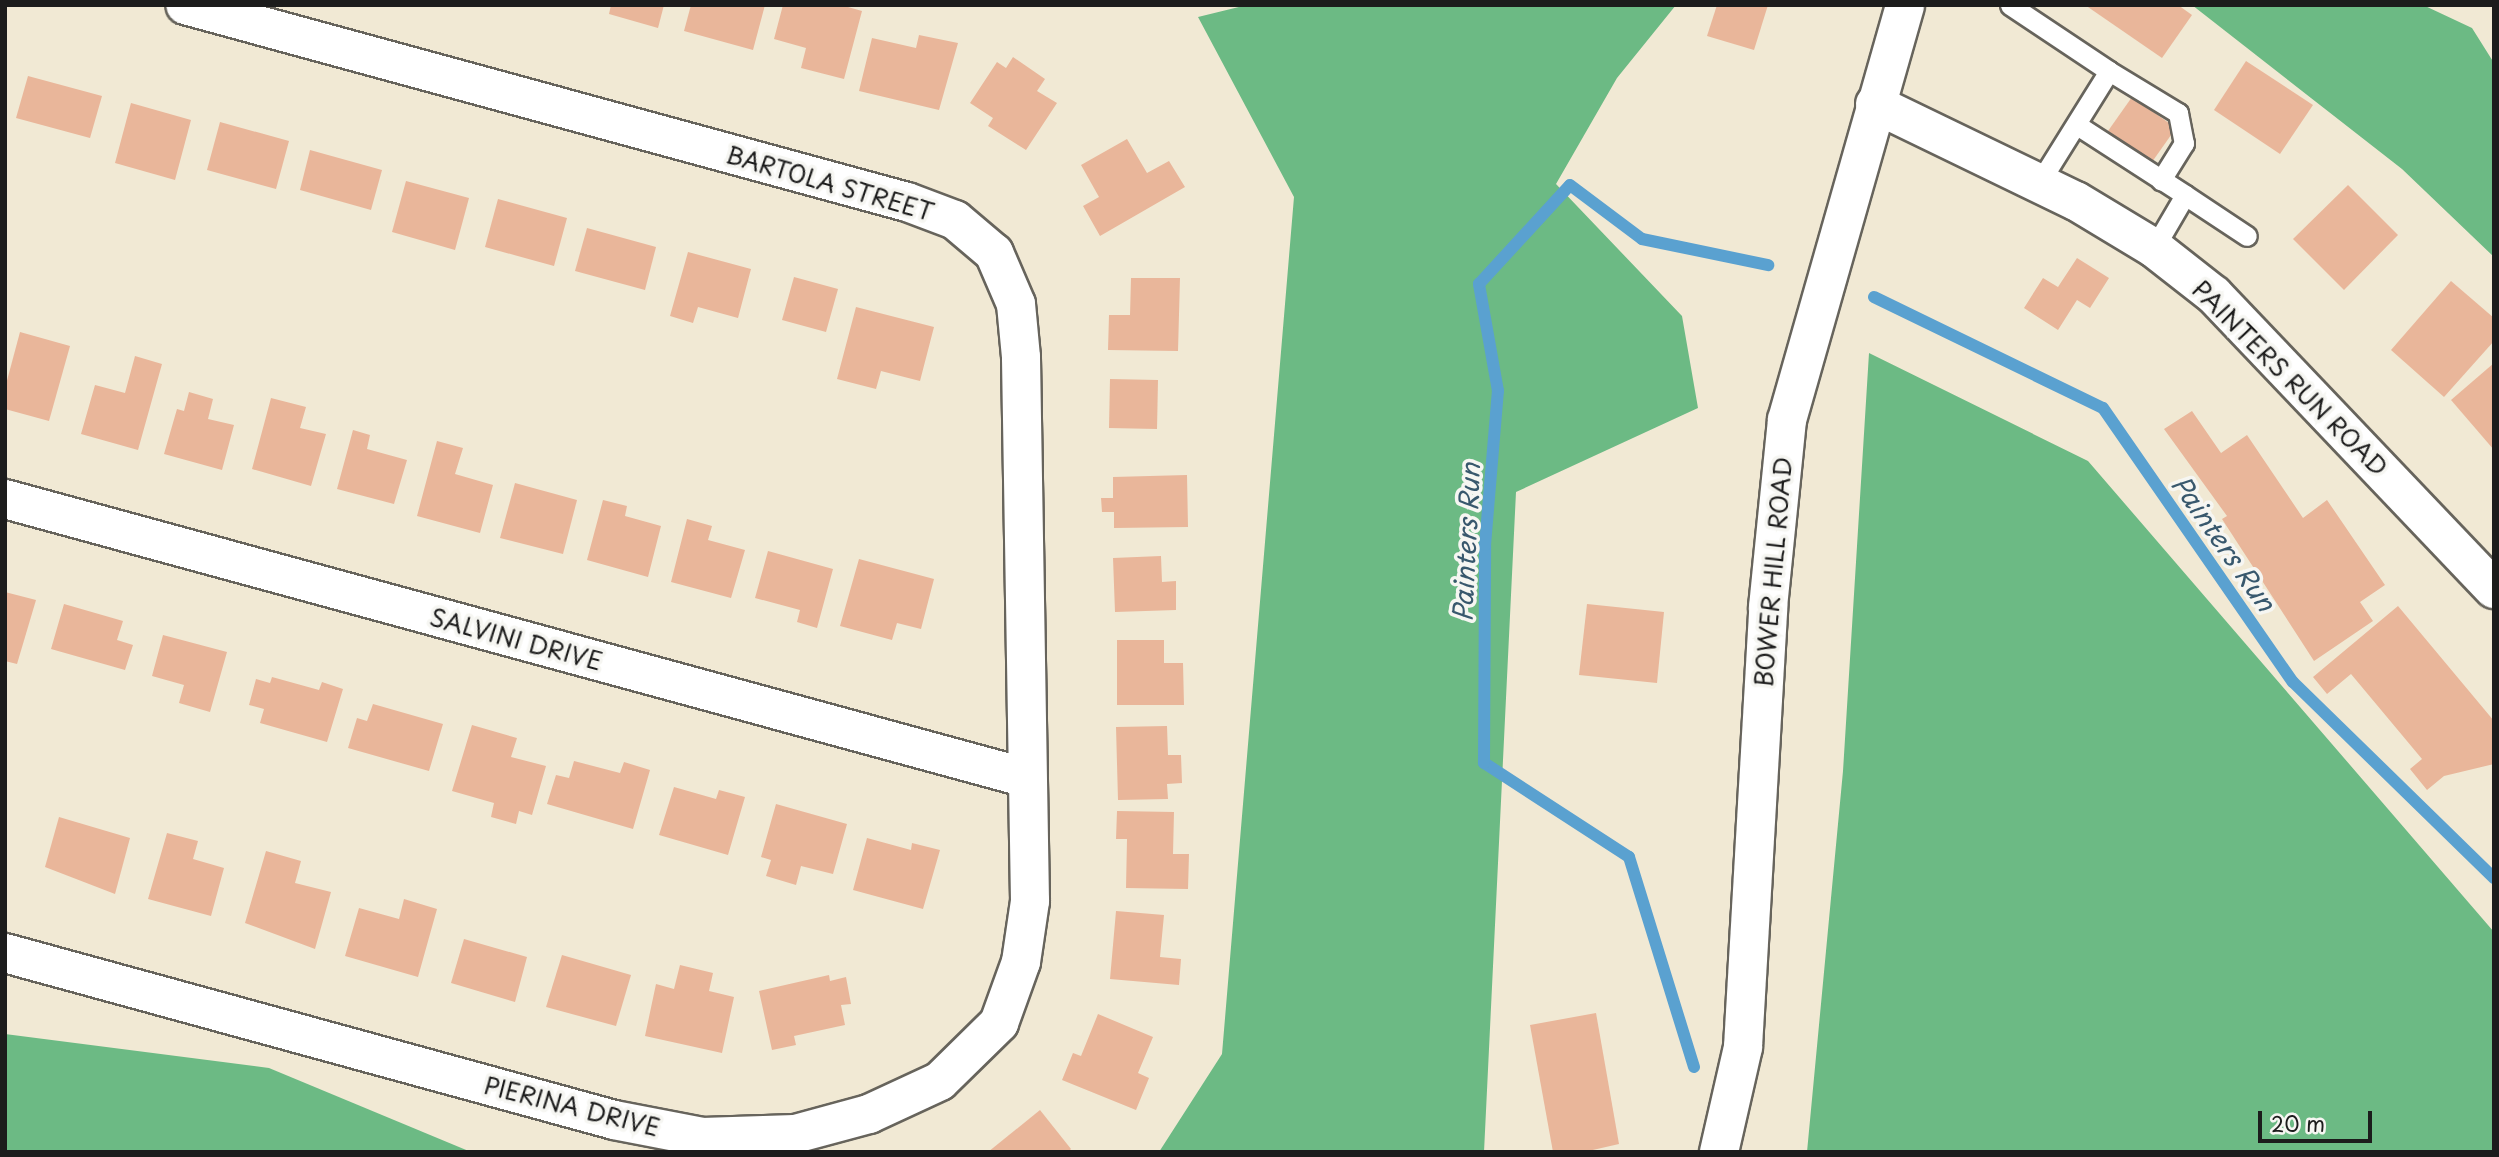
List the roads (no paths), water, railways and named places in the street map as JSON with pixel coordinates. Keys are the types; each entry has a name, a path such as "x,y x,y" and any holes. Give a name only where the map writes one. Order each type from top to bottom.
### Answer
{"street":[{"name":"BARTOLA STREET","path":"185,5 907,202 955,220 994,253 1016,304 1021,356 1027,778"},
{"name":"BOWER HILL ROAD","path":"1719,1152 1743,1047 1768,607 1787,420 1905,5"},
{"name":"PAINTERS RUN ROAD","path":"1875,104 2039,183 2154,248 2214,295 2494,589"},
{"name":"SALVINI DRIVE","path":"5,499 1027,778"},
{"name":"PIERINA DRIVE","path":"5,953 614,1120 702,1137 795,1134 869,1114 940,1081 999,1023 1021,962 1030,901 1027,778"}],"lane":[{"path":"2010,5 2178,113 2184,143 2161,180"},
{"path":"2039,183 2109,71"},
{"path":"2077,125 2248,236"},
{"path":"2154,248 2185,195"}],"waterway":[{"name":"Painters Run","path":"1694,1067 1629,857 1484,763 1485,545 1498,391 1479,284 1570,185 1642,239 1768,265"},
{"name":"Painters Run","path":"1874,297 2103,408 2293,682 2494,878"}]}
